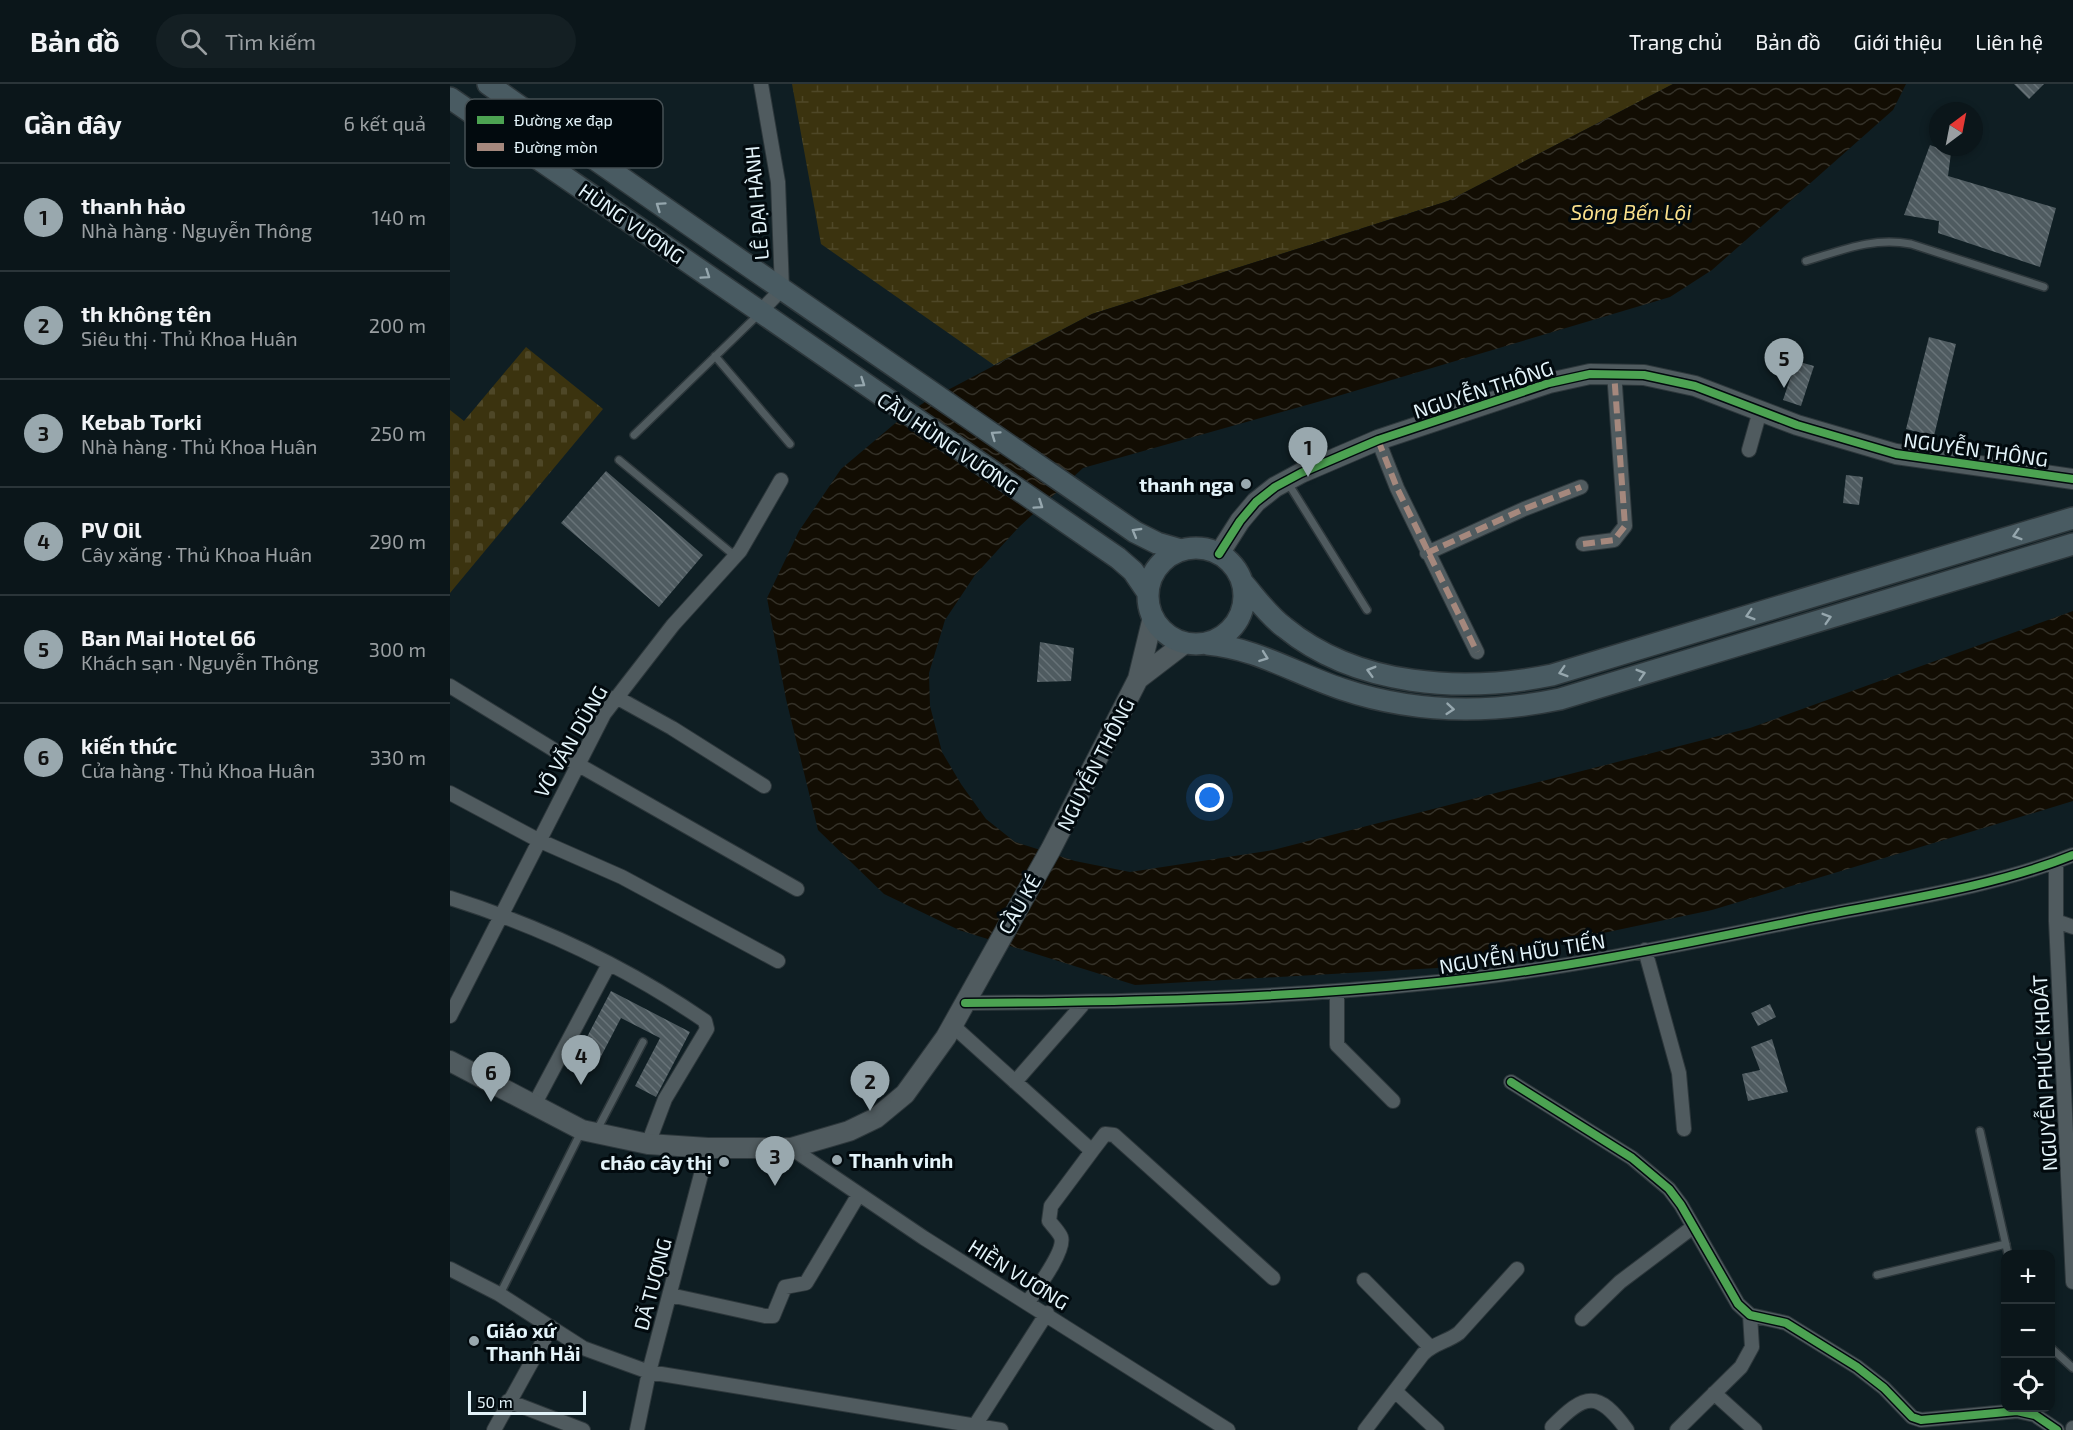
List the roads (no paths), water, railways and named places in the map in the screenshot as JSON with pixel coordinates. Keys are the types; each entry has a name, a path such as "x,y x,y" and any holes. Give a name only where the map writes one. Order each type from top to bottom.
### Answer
{"main road":[{"name":"HÙNG VƯƠNG","path":"488,84 509,99"},
{"name":"HÙNG VƯƠNG","path":"450,99 465,109"},
{"name":"HÙNG VƯƠNG","path":"550,168 813,350"},
{"name":"HÙNG VƯƠNG","path":"607,168 721,249 831,320"},
{"name":"CẦU HÙNG VƯƠNG","path":"831,320 1135,532 1157,543 1181,550"},
{"name":"CẦU HÙNG VƯƠNG","path":"813,350 1084,535 1133,571 1148,593"},
{"name":"NGUYỄN THÔNG","path":"1219,554 1240,521 1256,502 1287,481 1378,440 1549,383 1590,374 1614,372 1658,377 1695,386 1843,440 1896,454 2073,479"},
{"path":"2073,518 1552,675 1516,682 1473,685 1425,682 1374,672 1337,660 1309,645 1283,627 1243,583 1238,572 1219,554 1206,549 1181,550 1158,566 1148,593 1153,617 1167,634 1185,644 1231,646 1255,653 1343,689 1377,699 1472,711 1520,707 1560,699 2073,543"},
{"path":"1207,644 1230,632 1238,621 1243,609 1243,583"},
{"name":"NGUYỄN THÔNG","path":"1051,849 1138,679 1153,617"},
{"name":"NGUYỄN THÔNG","path":"1138,679 1185,644"},
{"name":"CẦU KÉ","path":"450,1061 533,1107 588,1132 648,1144 708,1148 791,1148 849,1131 876,1118 895,1104 916,1081 965,1003 1051,849"}],"street":[{"name":"LÊ ĐẠI HÀNH","path":"761,84 778,182 782,289"},
{"path":"760,312 782,289"},
{"path":"1583,544 1614,540 1625,526 1614,372"},
{"path":"1749,450 1760,411"},
{"path":"1378,440 1427,553 1477,652"},
{"name":"VÕ VĂN DŨNG","path":"450,1016 577,764 616,697 673,625 735,556 781,480"},
{"path":"1427,553 1524,509 1581,487"},
{"path":"450,686 577,764 797,890"},
{"path":"616,697 672,728 764,786"},
{"path":"450,793 538,840 622,877 778,961"},
{"name":"NGUYỄN HỮU TIẾN","path":"965,1003 1085,1002 1337,992 1486,976 1699,942 1944,890 2056,863 2073,855"},
{"name":"NGUYỄN PHÚC KHOÁT","path":"2056,863 2056,921 2073,1282"},
{"path":"450,898 502,914 609,964 707,1024 707,1029 665,1099 648,1144"},
{"path":"2056,921 2073,927"},
{"path":"1646,950 1679,1073 1684,1129"},
{"path":"533,1107 609,964"},
{"path":"1337,992 1337,1045 1393,1101"},
{"path":"1015,1082 1085,1002"},
{"path":"952,1025 1092,1151"},
{"path":"1511,1082 1632,1158 1669,1189 1738,1304 1750,1315 1786,1323 1857,1366 1884,1388 1912,1417 1921,1420 2017,1411 2035,1415 2057,1430"},
{"path":"1028,1302 1058,1255 1062,1244 1062,1238 1049,1221 1051,1206 1105,1134 1114,1135 1274,1278"},
{"name":"DÃ TƯỢNG","path":"637,1430 649,1372 708,1148"},
{"name":"HIỀN VƯƠNG","path":"791,1148 1228,1430"},
{"path":"669,1295 773,1316 785,1287 800,1286 806,1283 859,1194"},
{"path":"1582,1319 1620,1282 1693,1227"},
{"path":"450,1269 499,1294 583,1348 649,1372 973,1428 1000,1430"},
{"path":"1365,1430 1430,1347 1450,1340 1459,1333 1517,1269"},
{"path":"1364,1280 1430,1347"},
{"path":"973,1428 1047,1313"},
{"path":"1677,1430 1741,1367 1748,1356 1752,1337 1750,1315"},
{"path":"494,1430 551,1327"},
{"path":"1395,1391 1437,1430"},
{"path":"1714,1393 1755,1430"},
{"path":"1551,1427 1570,1407 1585,1400 1597,1399 1612,1409 1627,1430"},
{"path":"508,1401 583,1430"}],"lane":[{"path":"1806,261 1876,241 1891,241 1911,244 2044,287"},
{"path":"634,435 760,312"},
{"path":"715,356 789,444"},
{"path":"619,460 735,556"},
{"path":"1287,481 1367,610"},
{"path":"499,1294 588,1132 643,1042"},
{"path":"1980,1131 2007,1250"},
{"path":"1877,1275 2006,1244"},
{"path":"2055,1352 2073,1368"}],"water":[{"name":"Sông Bến Lội","path":"1673,84 1906,84 1893,110 1712,270 1670,297 1321,401 1083,468 1019,527 975,575 945,620 929,673 930,706 942,752 986,819 1015,842 1075,861 1130,872 1273,850 1750,728 2073,611 2073,801 1712,910 1437,968 1135,985 959,930 884,894 818,830 786,699 767,598 799,531 841,469 905,415 925,402 1092,314 1448,201"}],"place":[{"name":"Ban Mai Hotel 66","path":"1784,388"},
{"name":"thanh hảo","path":"1308,477"},
{"name":"thanh nga","path":"1246,484"},
{"name":"PV Oil","path":"581,1085"},
{"name":"kiến thức","path":"491,1102"},
{"name":"th không tên","path":"870,1111"},
{"name":"Thanh vinh","path":"837,1160"},
{"name":"cháo cây thị","path":"724,1162"},
{"name":"Kebab Torki","path":"775,1186"},
{"name":"Giáo xứ Thanh Hải","path":"474,1341"}]}
